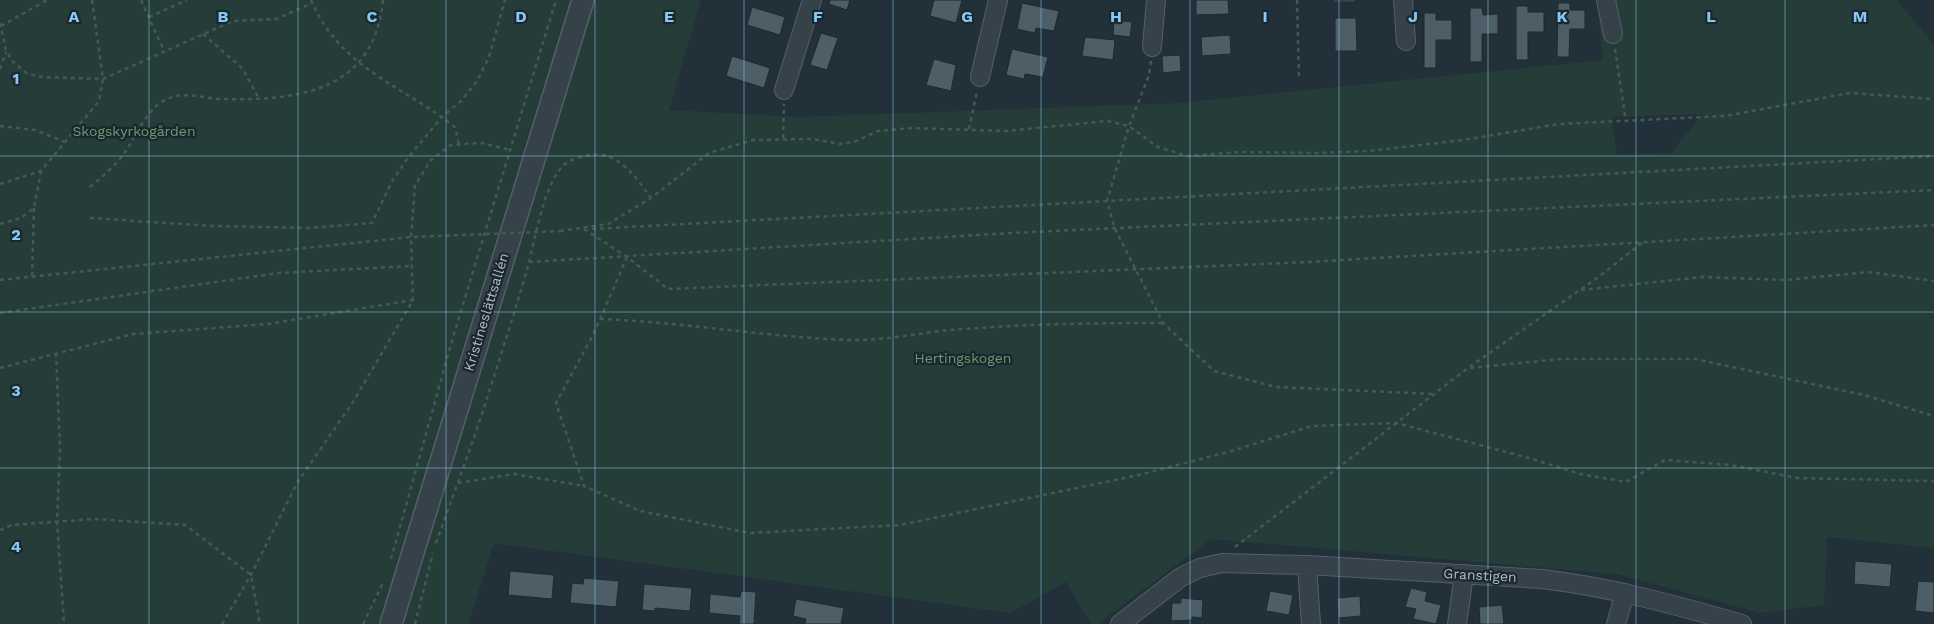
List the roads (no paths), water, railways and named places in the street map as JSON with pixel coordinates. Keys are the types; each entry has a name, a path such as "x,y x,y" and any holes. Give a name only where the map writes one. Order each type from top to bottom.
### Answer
{"street":[{"name":"Kristineslättsallén","path":"391,624 583,0"},
{"path":"784,90 812,0"},
{"path":"980,77 998,0"},
{"path":"1152,47 1156,0"},
{"path":"1403,0 1406,41"},
{"path":"1606,0 1612,34"},
{"name":"Granstigen","path":"1120,624 1181,577 1212,565 1307,565 1551,580 1625,593 1742,624"},
{"path":"1307,565 1311,624"},
{"path":"1457,624 1464,574"},
{"path":"1616,624 1625,593"}],"park label":[{"name":"Skogskyrkogården","path":"134,131"},
{"name":"Hertingskogen","path":"963,358"}]}
